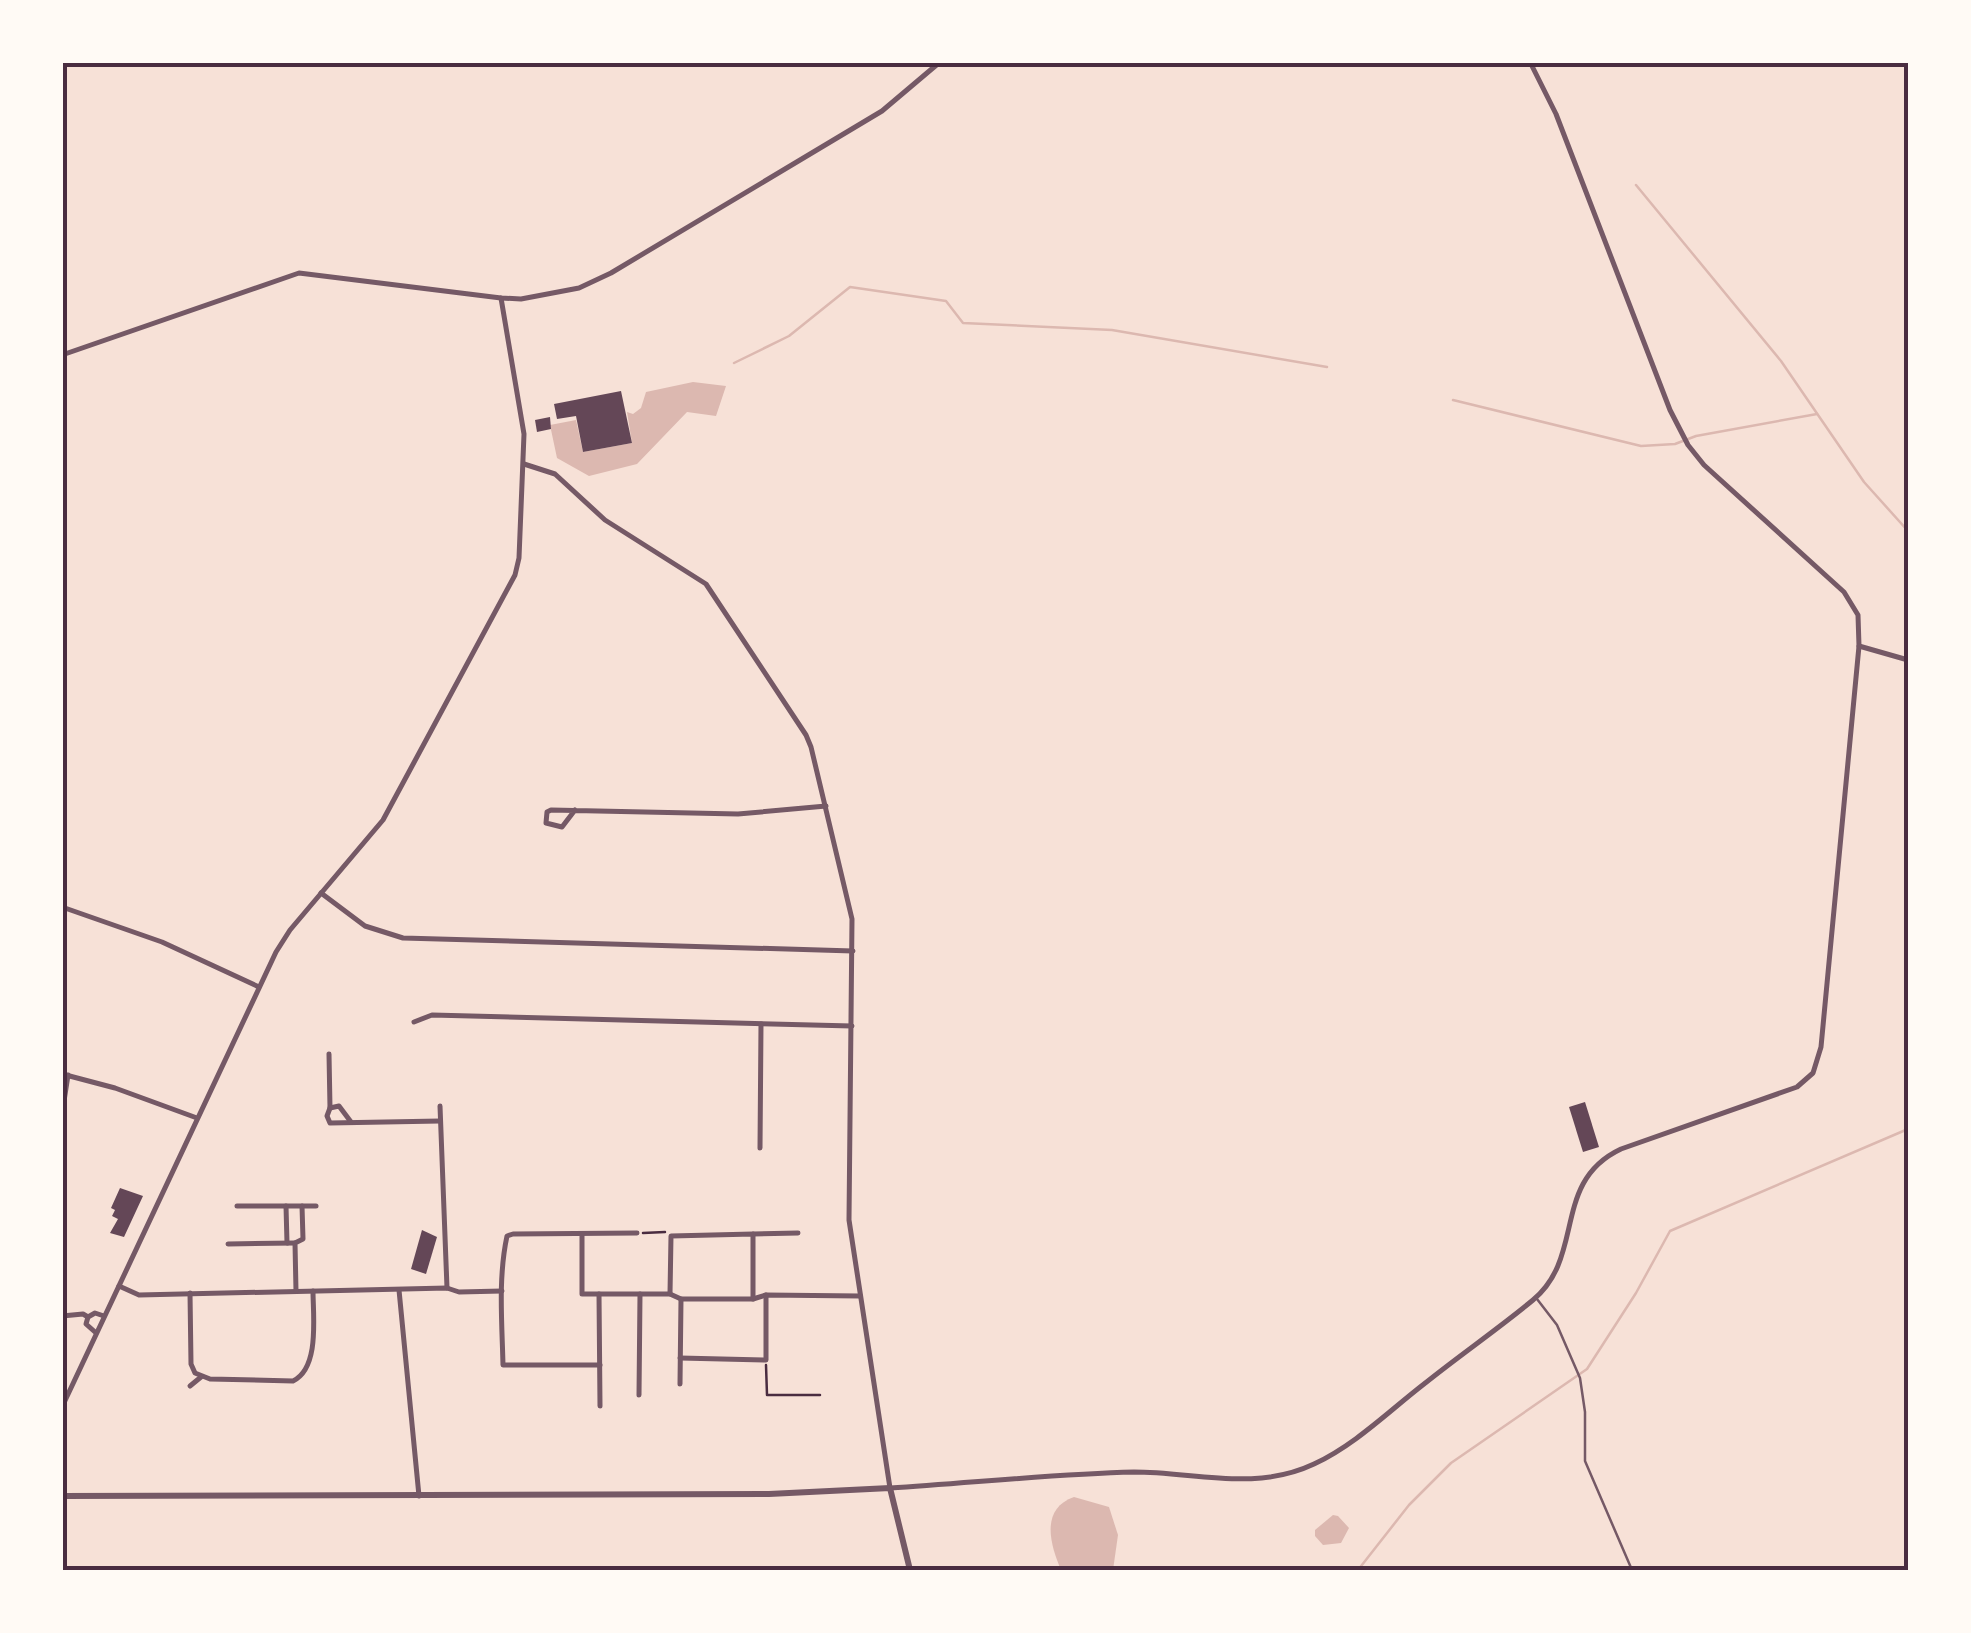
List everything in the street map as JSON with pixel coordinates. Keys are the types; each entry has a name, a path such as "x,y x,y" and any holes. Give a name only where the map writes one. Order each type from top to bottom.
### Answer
{"street":[{"path":"62,354 298,273 501,298 521,299 579,288 612,273 882,111 940,62"},
{"path":"62,1496 769,1494 1133,1472 1236,1480 1290,1473 1315,1464 1349,1443 1536,1298 1560,1266 1576,1194 1599,1161 1620,1148 1797,1087 1810,1078 1816,1068 1859,646 1858,615 1852,601 1704,465 1682,436 1656,378 1556,114 1530,62"},
{"path":"62,1408 282,940 389,809 510,586 519,558 523,426 501,298"},
{"path":"524,464 555,474 604,520 706,584 806,735 850,904 853,951 849,1220 890,1488 910,1570"},
{"path":"1859,646 1908,660"},
{"path":"575,810 562,826 546,823 548,810 575,810 738,814 826,806"},
{"path":"321,894 365,926 403,938 853,951"},
{"path":"62,907 162,942 259,986"},
{"path":"414,1022 432,1015 852,1026"},
{"path":"760,1148 761,1024"},
{"path":"328,1054 330,1123 440,1121"},
{"path":"62,1114 65,1075 115,1088 197,1118"},
{"path":"330,1108 338,1106 352,1122"},
{"path":"440,1106 447,1288"},
{"path":"237,1206 316,1206"},
{"path":"286,1206 296,1291"},
{"path":"228,1244 291,1243 303,1239 302,1206"},
{"path":"600,1365 503,1364 502,1292 508,1236 637,1233"},
{"path":"670,1294 670,1236 798,1233"},
{"path":"582,1234 582,1294 670,1294 681,1299 860,1296"},
{"path":"752,1234 753,1299"},
{"path":"120,1286 139,1294 447,1288 459,1292 502,1292"},
{"path":"399,1289 418,1496"},
{"path":"190,1386 201,1377 293,1382 302,1377 313,1330 312,1291"},
{"path":"190,1293 191,1364 201,1377"},
{"path":"599,1294 600,1406"},
{"path":"639,1395 640,1294"},
{"path":"680,1358 766,1360 766,1295"},
{"path":"680,1384 681,1299"},
{"path":"62,1316 104,1316"},
{"path":"88,1317 86,1324 96,1332"}],"lane":[{"path":"1536,1298 1557,1325 1580,1378 1585,1460 1632,1570"}],"path":[{"path":"637,1233 666,1232 670,1236"},
{"path":"766,1360 767,1394 820,1395"}],"shaded area":[{"path":"693,382 726,386 716,416 687,412 637,464 589,476 557,458 550,425 576,420 583,452 632,443 627,412 633,414 641,408 646,392"},
{"path":"1074,1497 1109,1507 1118,1535 1113,1570 1061,1570 1051,1539 1052,1519 1063,1503"},
{"path":"1333,1515 1349,1528 1341,1543 1323,1545 1315,1530"}],"building":[{"path":"621,391 632,443 583,452 576,416 557,419 554,404"},
{"path":"550,417 551,429 537,432 535,420"},
{"path":"1585,1102 1599,1147 1583,1152 1569,1107"},
{"path":"120,1188 143,1196 124,1237 110,1233 118,1219 112,1216 115,1210 111,1208"},
{"path":"422,1230 437,1237 426,1274 411,1269"}],"waterway":[{"path":"1636,185 1781,361 1864,482 1908,531"},
{"path":"734,363 789,336 850,287 946,301 963,323 1112,330 1327,367"},
{"path":"1453,400 1641,446 1675,444 1696,436 1817,414"},
{"path":"1358,1570 1409,1505 1451,1463 1587,1369 1670,1231 1908,1129"}]}
